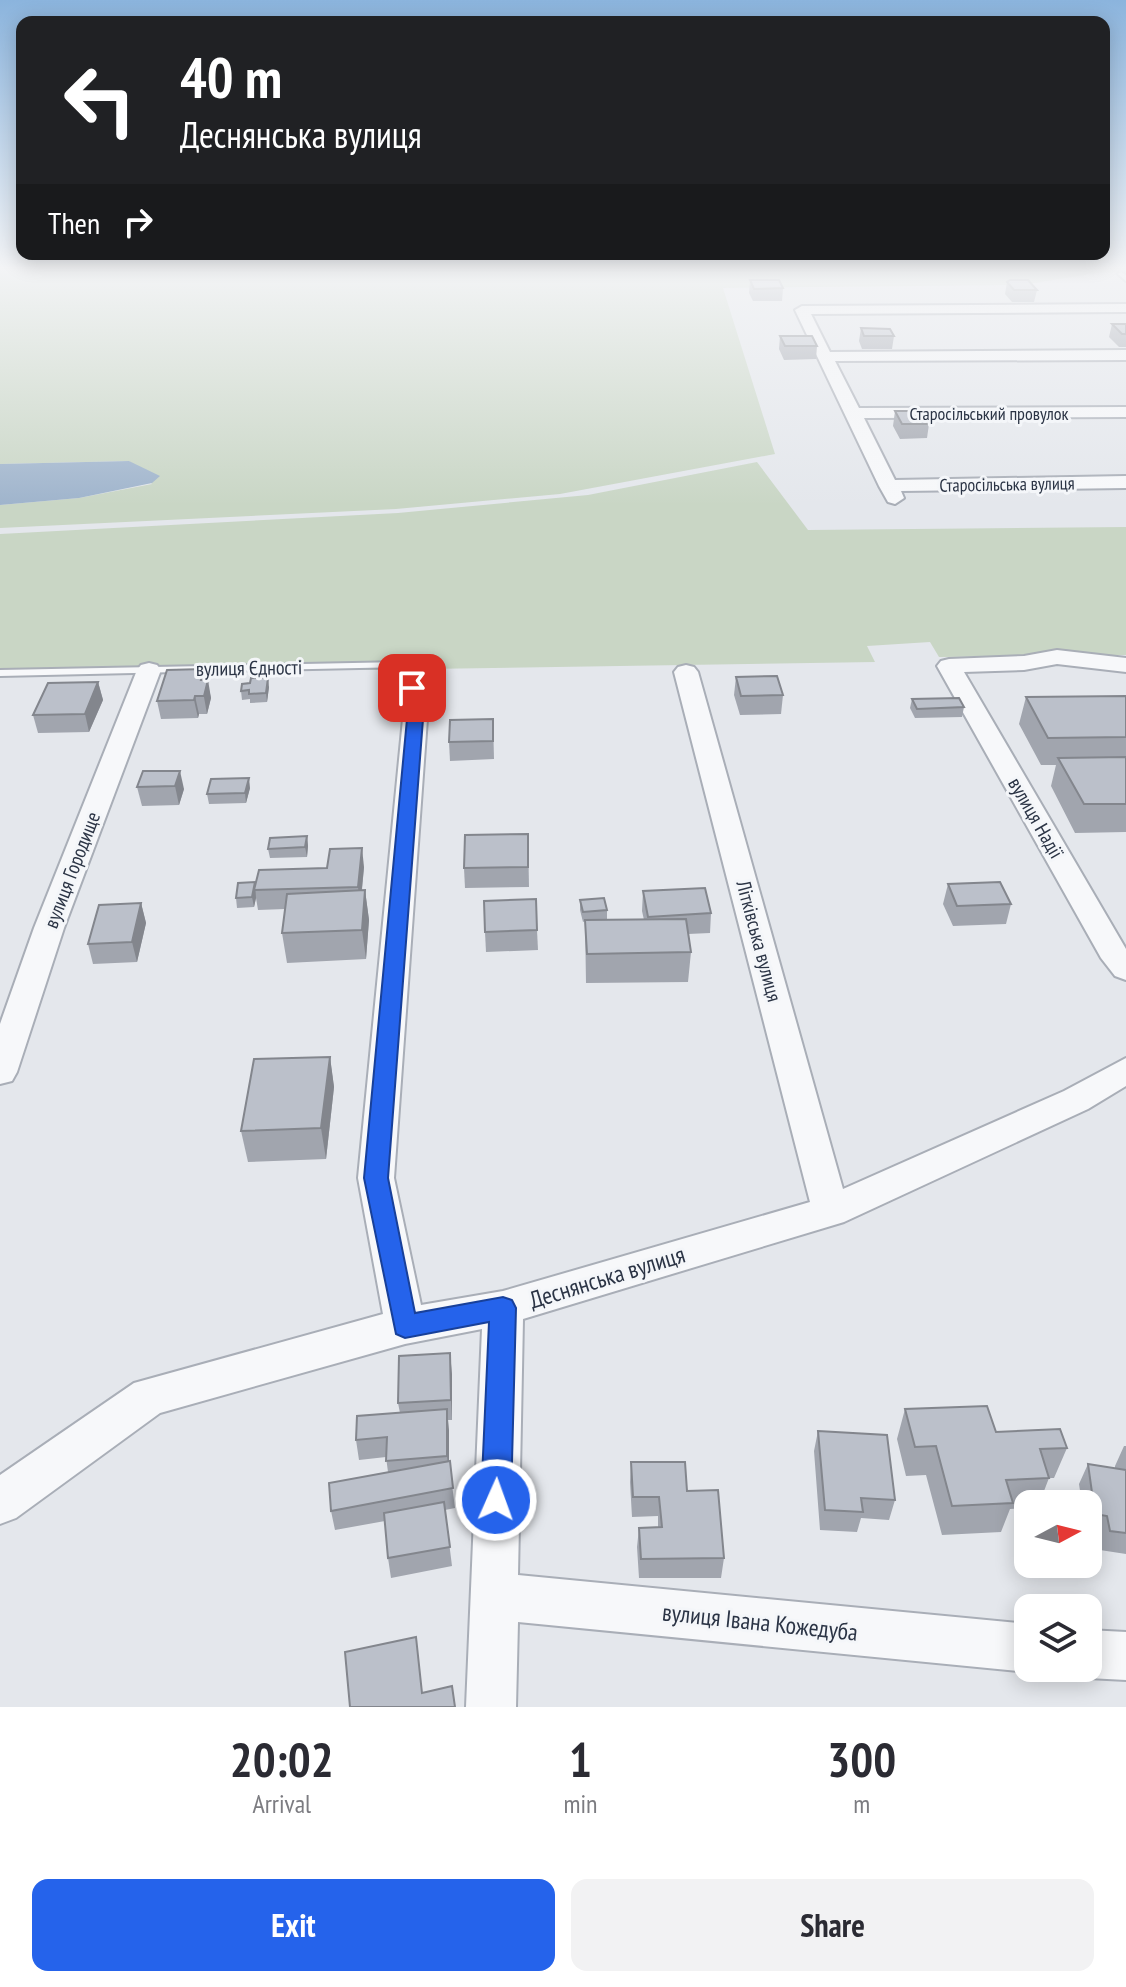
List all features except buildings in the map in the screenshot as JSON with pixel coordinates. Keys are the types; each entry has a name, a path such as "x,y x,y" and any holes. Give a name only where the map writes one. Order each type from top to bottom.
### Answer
{"street":[{"name":"Старосільська вулиця","path":"819,346 892,492 1126,482"},
{"path":"824,357 1126,355"},
{"name":"Старосільський провулок","path":"851,413 1126,412"},
{"name":"вулиця Надії","path":"1126,665 1057,657 1024,663 949,666 1116,958 1126,969"},
{"name":"вулиця Городище","path":"0,1072 49,928 149,670"},
{"name":"Літківська вулиця","path":"686,672 831,1211"},
{"path":"405,1326 376,1178 415,719 407,676"},
{"name":"Деснянська вулиця","path":"0,1502 149,1397 405,1326 503,1308 831,1211 1076,1100 1126,1070"},
{"path":"491,1707 503,1308"},
{"name":"вулиця Івана Кожедуба","path":"493,1596 1014,1647"},
{"path":"1102,1655 1126,1656"}],"lane":[{"name":"вулиця Єдності","path":"0,673 149,670 407,676"}],"green space":[{"path":"0,346 741,346 775,454 560,494 396,509 0,528 0,505 79,498 152,484 129,461 0,464"},
{"path":"757,462 808,530 1126,527 1126,655 939,657 930,642 867,646 875,662 359,670 155,667 0,671 0,534 398,513 588,495"}],"water":[{"path":"129,461 160,476 152,483 79,498 0,505 0,464"}],"route":[{"path":"412,688 415,719 376,1178 405,1326 503,1308 496,1500"}]}
